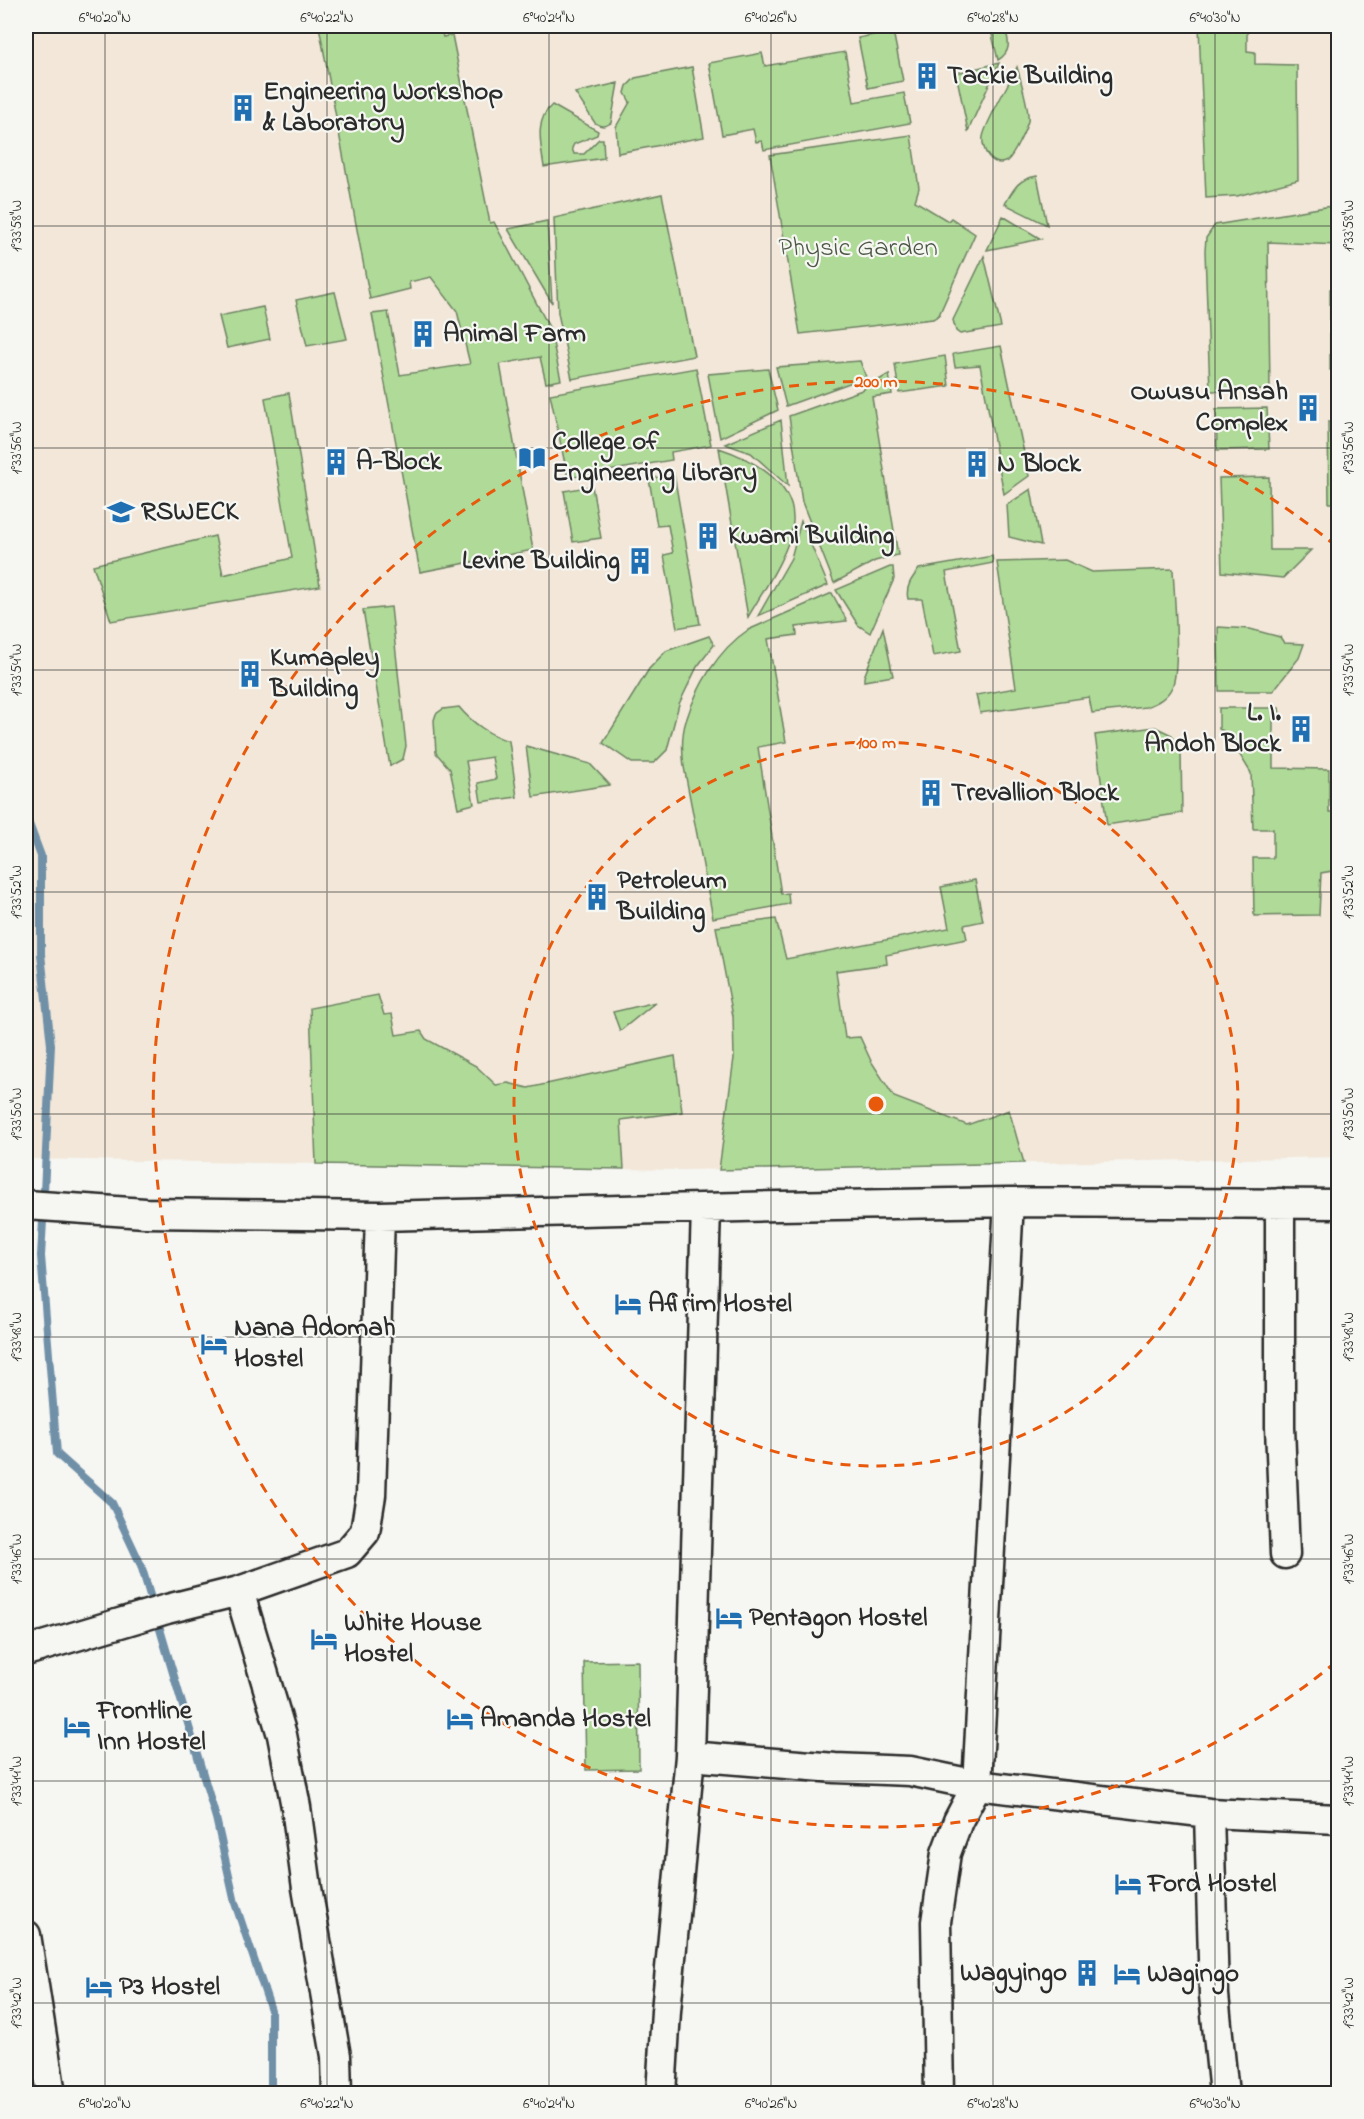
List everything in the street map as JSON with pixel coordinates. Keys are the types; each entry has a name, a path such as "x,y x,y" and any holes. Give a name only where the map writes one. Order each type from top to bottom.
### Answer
{"street":[{"path":"939,2094 936,1922 946,1853 958,1821 977,1785 1009,1202"},
{"path":"26,1206 145,1213 381,1216 1009,1202 1338,1204"},
{"path":"1280,1203 1280,1427 1285,1554"},
{"path":"661,2094 666,2011 690,1756 706,1208"},
{"path":"26,1651 167,1609 239,1591 347,1552 365,1532 371,1495 381,1216"},
{"path":"239,1591 282,1735 336,2056 337,2094"},
{"path":"690,1756 835,1768 910,1771 977,1785 1209,1813 1338,1819"},
{"path":"1209,1813 1214,1995 1224,2094"},
{"path":"26,1935 51,2094"}],"shaded area":[{"path":"26,26 1338,26 1338,1157 682,1170 26,1159"}],"green space":[{"path":"319,26 440,26 443,37 452,35 490,223 494,222 550,329 561,380 546,383 540,357 500,364 533,550 420,572 372,314 388,312 400,375 470,364 457,311 431,277 409,282 410,289 370,299"},
{"path":"990,26 1005,26 1008,49 998,60"},
{"path":"1199,26 1247,26 1247,51 1255,52 1255,64 1297,65 1298,180 1237,196 1206,198"},
{"path":"893,31 903,81 868,88 858,38"},
{"path":"845,52 854,102 904,93 910,123 764,150 762,141 756,142 753,129 722,135 709,63 762,53 765,66"},
{"path":"999,63 968,131 956,73"},
{"path":"692,67 704,137 618,153 616,127 630,102 625,93 627,86 635,78"},
{"path":"1017,67 1026,102 1028,121 1010,158 1002,163 992,160 986,152 983,137"},
{"path":"618,83 611,123 603,126 595,123 575,93"},
{"path":"552,105 598,131 597,135 574,144 572,148 574,154 584,154 599,139 603,139 604,158 544,167 540,142 541,126 546,111"},
{"name":"Physic Garden","path":"911,135 919,188 915,201 948,221 951,218 975,234 939,315 933,319 800,334 770,155"},
{"path":"1037,176 1047,225 1005,204 1017,185 1025,179"},
{"path":"662,194 694,356 572,379 558,313 554,218"},
{"path":"1338,205 1338,245 1268,242 1270,390 1210,391 1206,238 1215,225"},
{"path":"1003,216 1041,239 987,250"},
{"path":"547,221 552,303 508,229"},
{"path":"984,256 1001,327 960,334 956,331 953,320"},
{"path":"1330,289 1338,289 1338,370 1330,370"},
{"path":"335,292 347,339 307,346 296,300"},
{"path":"263,307 270,339 227,348 219,316"},
{"path":"1001,346 1029,476 1004,494 980,365 955,367 953,354"},
{"path":"945,356 949,386 899,393 895,364"},
{"path":"860,361 866,377 786,406 776,367"},
{"path":"696,368 711,445 671,452 672,460 568,478 550,394"},
{"path":"768,369 778,410 720,438 708,374"},
{"path":"889,374 892,394 872,397 898,555 875,561 834,583 802,502 789,416 862,390"},
{"path":"289,393 320,586 111,621 93,565 215,536 223,575 292,558 265,398"},
{"path":"1267,408 1269,449 1217,450 1216,409"},
{"path":"781,420 788,486 751,453 725,444"},
{"path":"1328,422 1338,422 1338,503 1329,503"},
{"path":"719,448 757,465 779,483 792,507 793,521 788,544 748,617"},
{"path":"674,474 700,624 677,628 664,555 673,553 668,525 657,526 649,479"},
{"path":"1269,477 1270,550 1311,550 1283,578 1222,572 1219,478"},
{"path":"592,486 601,538 573,542 564,491"},
{"path":"1031,489 1041,545 1009,537 1007,505"},
{"path":"801,521 828,585 758,616 791,558"},
{"path":"992,556 993,563 946,572 961,651 933,656 922,599 908,599 907,591 912,579 919,569"},
{"path":"1065,560 1092,572 1173,569 1177,648 1175,677 1170,691 1161,700 1146,707 1092,713 1089,697 980,713 976,695 1016,688 997,562"},
{"path":"893,567 894,579 870,633 858,625 836,590"},
{"path":"832,593 847,621 796,627 797,635 768,639 786,742 758,747 781,894 788,893 789,904 713,918 683,761 682,744 686,721 696,695 710,670 737,638 748,630"},
{"path":"391,607 406,746 403,759 390,766 363,610"},
{"path":"1218,627 1250,629 1280,637 1284,643 1304,644 1299,658 1273,691 1219,691"},
{"path":"883,628 893,676 864,681 864,677"},
{"path":"709,636 714,645 697,667 679,704 667,750 654,763 632,763 603,743 649,669 666,651"},
{"path":"459,707 482,728 509,741 517,797 481,802 478,783 496,779 492,757 466,761 474,804 458,808 450,769 436,753 434,720 436,714 443,709"},
{"path":"1219,708 1279,708 1280,716 1273,716 1273,768 1329,769 1329,812 1338,812 1338,870 1321,873 1319,915 1254,916 1253,858 1273,858 1273,829 1253,829 1251,773 1226,732 1219,729"},
{"path":"1155,727 1172,735 1181,753 1182,813 1107,825 1095,735"},
{"path":"526,746 590,764 610,785 533,797"},
{"path":"975,880 983,921 964,925 967,939 886,955 887,964 836,971 845,1038 860,1037 871,1061 894,1097 967,1125 1009,1110 1024,1163 719,1170 734,1058 733,1016 716,927 776,919 786,959 949,928 941,887"},
{"path":"378,995 384,1015 392,1014 396,1035 421,1031 426,1039 476,1066 496,1085 508,1083 528,1088 675,1056 682,1112 621,1120 624,1169 316,1164 310,1008"},
{"path":"656,1002 620,1031 613,1012"},
{"path":"638,1661 639,1769 586,1770 584,1662"}],"waterway":[{"path":"26,816 41,856 41,954 51,1045 44,1192"},
{"path":"43,1221 41,1256 57,1454 112,1503 141,1565 216,1818 235,1903 271,2010 271,2094"}],"place":[{"name":"Tackie Building","path":"927,76"},
{"name":"Engineering Workshop & Laboratory","path":"243,108"},
{"name":"Animal Farm","path":"423,334"},
{"name":"Owusu Ansah Complex","path":"1308,408"},
{"name":"College of Engineering Library","path":"532,458"},
{"name":"A-Block","path":"336,462"},
{"name":"N Block","path":"977,464"},
{"name":"RSWECK","path":"121,512"},
{"name":"Kwami Building","path":"708,536"},
{"name":"Levine Building","path":"640,561"},
{"name":"Kumapley Building","path":"250,674"},
{"name":"L. I. Andoh Block","path":"1301,729"},
{"name":"Trevallion Block","path":"931,793"},
{"name":"Petroleum Building","path":"597,897"},
{"name":"Afirim Hostel","path":"628,1304"},
{"name":"Nana Adomah Hostel","path":"214,1344"},
{"name":"Pentagon Hostel","path":"729,1618"},
{"name":"White House Hostel","path":"324,1639"},
{"name":"Amanda Hostel","path":"460,1719"},
{"name":"Frontline Inn Hostel","path":"77,1727"},
{"name":"Ford Hostel","path":"1128,1884"},
{"name":"Wagyingo","path":"1087,1973"},
{"name":"Wagingo","path":"1127,1974"},
{"name":"P3 Hostel","path":"99,1987"}]}
